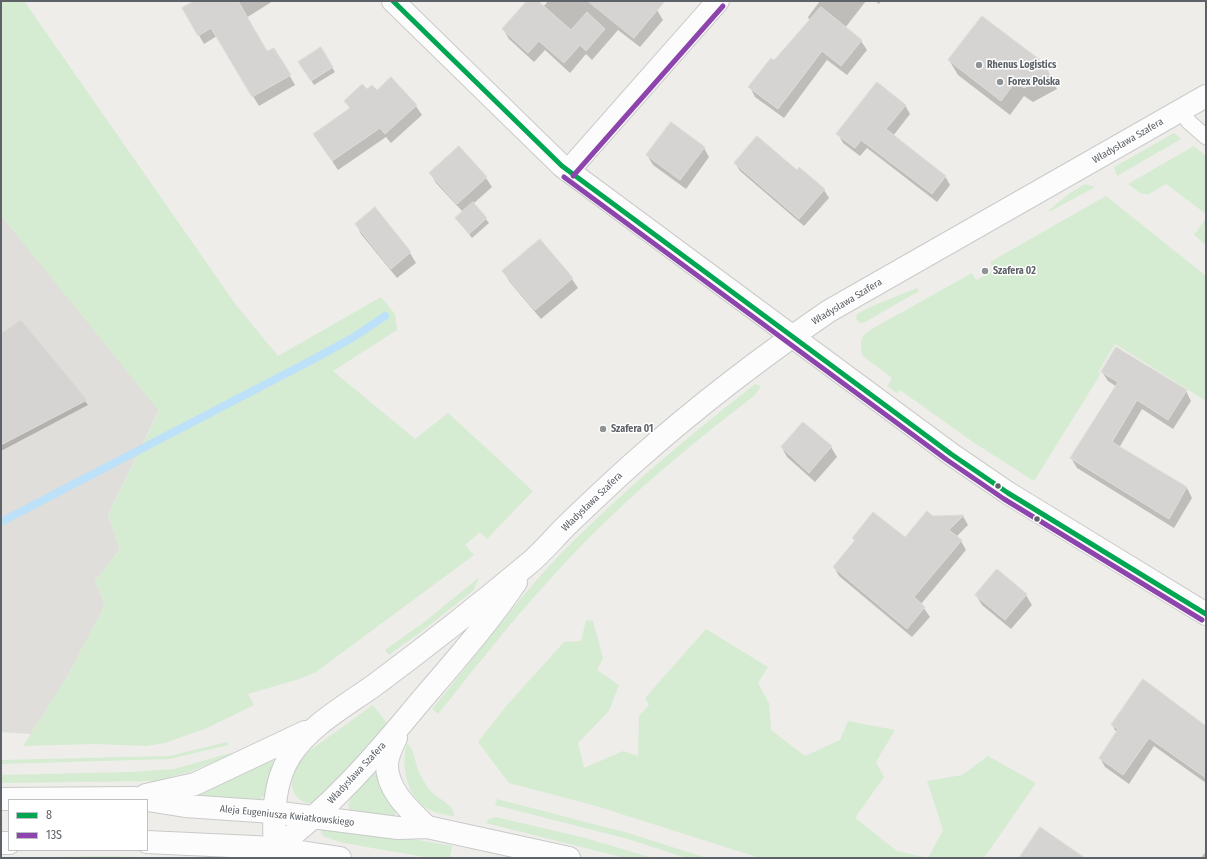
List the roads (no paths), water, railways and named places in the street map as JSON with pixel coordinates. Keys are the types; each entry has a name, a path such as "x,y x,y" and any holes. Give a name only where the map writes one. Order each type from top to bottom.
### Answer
{"street":[{"path":"393,1 568,171 951,454 1008,493 1206,614"},
{"path":"568,171 718,1"},
{"name":"Władysława Szafera","path":"135,798 195,784 318,726 377,683 528,564 639,458 688,416 791,337 835,308 1206,96"},
{"name":"Władysława Szafera","path":"275,848 316,817 372,758 492,618 528,564"},
{"name":"Władysława Szafera","path":"410,714 395,738 387,765 393,789 405,806 427,827"},
{"name":"Władysława Szafera","path":"275,848 273,812 282,772 291,755 318,726"},
{"name":"Aleja Eugeniusza Kwiatkowskiego","path":"1,799 141,799"},
{"name":"Aleja Eugeniusza Kwiatkowskiego","path":"148,800 185,806 273,812 398,828 427,827 569,858"},
{"path":"148,842 275,848 340,858"}],"lane":[{"path":"1181,110 1189,122 1206,137"}],"waterway":[{"path":"1,522 312,360 354,337 385,316"}],"place":[{"name":"Rhenus Logistics","path":"979,65"},
{"name":"Forex Polska","path":"1000,82"},
{"name":"Szafera 02","path":"985,271"},
{"name":"Szafera 01","path":"603,429"}]}
